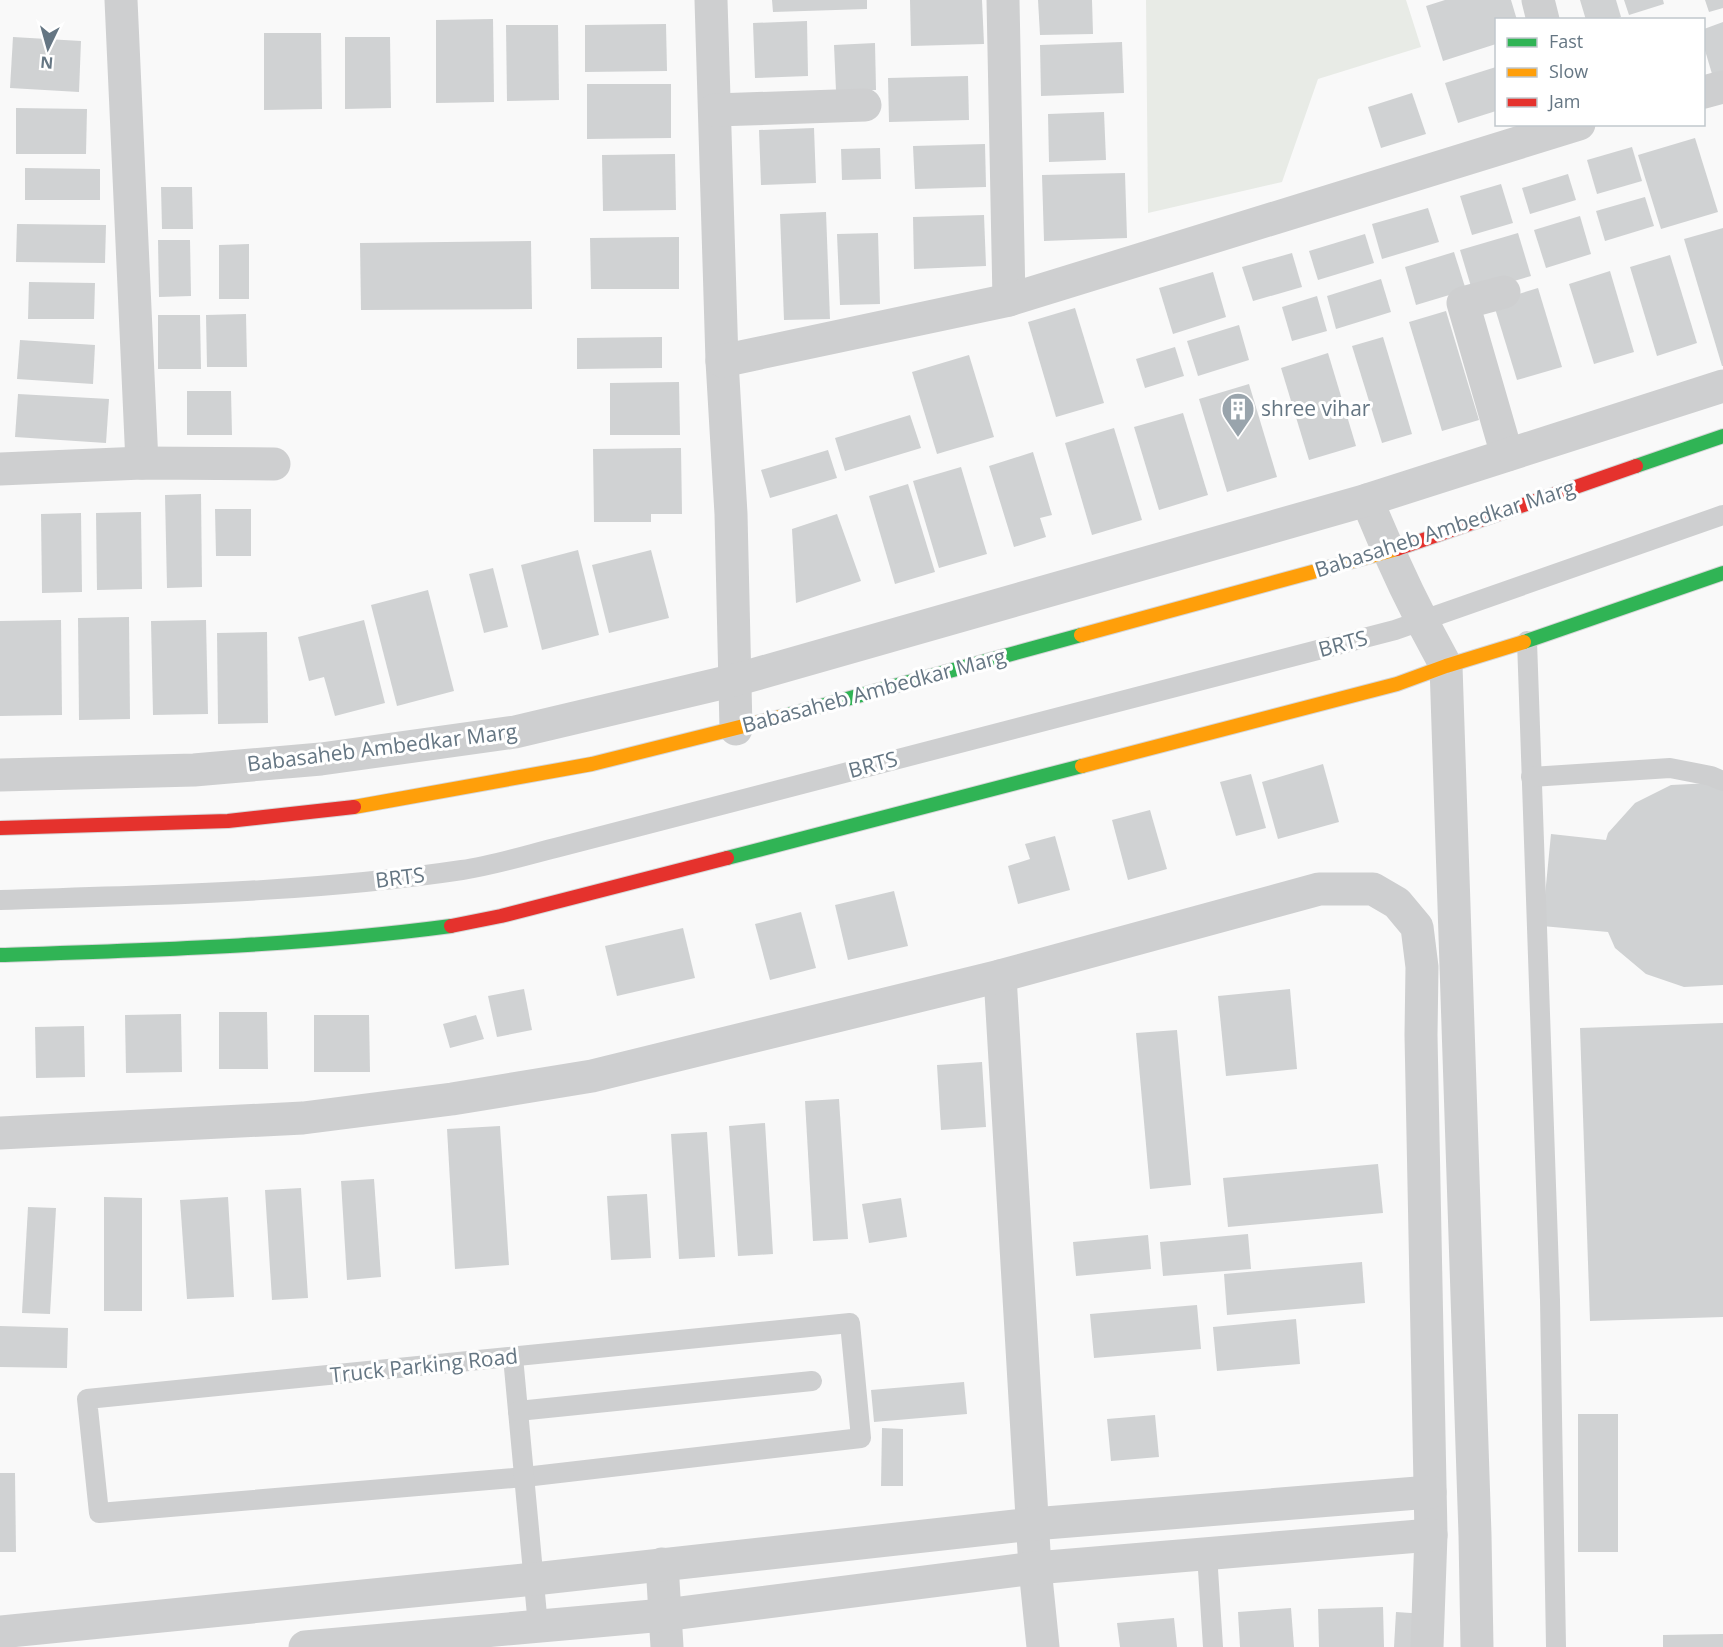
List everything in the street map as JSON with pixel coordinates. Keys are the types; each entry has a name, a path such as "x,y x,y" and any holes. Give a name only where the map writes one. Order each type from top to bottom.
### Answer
{"main road":[{"name":"Babasaheb Ambedkar Marg","path":"0,828 228,821 376,804 592,764 736,729 1388,552 1723,436"},
{"path":"0,955 236,948 364,937 466,923 565,900 1385,687 1723,573"}],"street":[{"path":"121,0 142,463"},
{"path":"711,0 722,361 731,514 736,729"},
{"path":"1003,0 1009,300"},
{"path":"1538,0 1542,18"},
{"path":"1705,92 1723,87"},
{"path":"715,110 865,105"},
{"path":"722,361 1009,300 1571,126"},
{"path":"1504,292 1463,303 1507,455"},
{"name":"Babasaheb Ambedkar Marg","path":"0,775 194,770 321,759 515,732 735,680 1367,500 1723,386"},
{"path":"0,470 142,463 274,464"},
{"path":"1367,500 1388,552 1421,621 1446,666 1477,1647"},
{"path":"0,1133 303,1118 452,1099 592,1076 1000,976 1319,890 1373,889 1397,903 1417,927 1422,967 1421,1035 1431,1535 1427,1647"},
{"path":"1000,976 1035,1568 1043,1647"},
{"path":"0,1632 534,1579 1033,1524 1430,1492"},
{"path":"305,1647 664,1615 1035,1568 1431,1535"},
{"path":"662,1564 667,1647"}],"lane":[{"name":"BRTS","path":"0,900 235,893 363,883 464,869 574,843 1395,630 1723,514"},
{"path":"1527,641 1550,1300 1556,1647"},
{"path":"1531,777 1670,768 1711,776 1723,781"},
{"name":"Truck Parking Road","path":"849,1323 861,1438 525,1477 99,1513 87,1399 849,1323"},
{"path":"513,1357 538,1626"},
{"path":"518,1411 812,1381"},
{"path":"1207,1554 1213,1647"}],"shaded area":[{"path":"1146,0 1406,0 1421,47 1318,79 1282,182 1148,213"}],"building":[{"path":"772,0 867,0 867,9 773,12"},
{"path":"910,0 982,0 984,44 911,46"},
{"path":"1038,0 1092,0 1093,34 1040,35"},
{"path":"1445,0 1511,0 1516,18 1495,18 1495,44 1443,61 1426,6"},
{"path":"1580,0 1616,0 1621,17 1618,18 1585,18"},
{"path":"1624,0 1663,0 1664,4 1629,15"},
{"path":"1705,0 1723,0 1723,8 1709,12"},
{"path":"493,19 494,102 436,103 436,20"},
{"path":"807,21 808,76 755,78 753,23"},
{"path":"1723,22 1723,81 1715,84 1705,50 1705,29"},
{"path":"666,24 667,71 585,72 585,25"},
{"path":"506,25 558,25 559,100 507,101"},
{"path":"264,33 321,33 322,109 264,110"},
{"path":"13,37 81,41 79,92 10,88"},
{"path":"345,37 390,37 391,108 345,109"},
{"path":"1122,42 1124,93 1041,96 1040,45"},
{"path":"875,43 876,90 836,91 834,45"},
{"path":"1495,67 1495,111 1458,123 1445,83"},
{"path":"968,76 969,120 889,122 888,78"},
{"path":"587,84 671,84 671,138 587,139"},
{"path":"1412,93 1426,134 1381,148 1368,107"},
{"path":"16,108 87,109 86,154 16,154"},
{"path":"1104,112 1106,160 1049,162 1048,114"},
{"path":"814,128 816,183 761,185 759,130"},
{"path":"1695,138 1718,212 1661,229 1638,155"},
{"path":"985,144 986,187 915,189 913,146"},
{"path":"1632,147 1642,181 1597,194 1587,160"},
{"path":"880,148 881,179 842,180 841,149"},
{"path":"675,154 676,210 603,211 602,155"},
{"path":"25,168 100,169 100,200 25,200"},
{"path":"1125,173 1127,238 1044,241 1042,175"},
{"path":"1568,174 1576,200 1530,214 1522,188"},
{"path":"1501,184 1513,223 1472,235 1460,196"},
{"path":"161,187 192,187 193,229 162,229"},
{"path":"1645,197 1654,226 1605,241 1596,211"},
{"path":"1428,208 1439,242 1382,259 1372,224"},
{"path":"826,212 830,319 784,320 780,214"},
{"path":"984,215 986,266 914,269 913,217"},
{"path":"1580,216 1591,254 1546,268 1534,230"},
{"path":"17,224 106,225 105,263 16,262"},
{"path":"1723,228 1723,366 1722,366 1684,239"},
{"path":"878,233 880,304 840,305 837,234"},
{"path":"1518,233 1531,276 1473,293 1460,250"},
{"path":"1365,234 1374,263 1318,280 1309,251"},
{"path":"679,237 679,289 591,289 590,238"},
{"path":"158,240 190,240 191,296 159,297"},
{"path":"531,241 532,309 361,310 360,243"},
{"path":"249,244 249,299 219,299 219,245"},
{"path":"1454,252 1466,290 1416,305 1405,267"},
{"path":"1292,253 1302,287 1253,301 1242,267"},
{"path":"1670,255 1697,343 1657,356 1630,267"},
{"path":"1610,271 1634,352 1594,364 1569,284"},
{"path":"1213,272 1226,317 1173,334 1159,288"},
{"path":"1381,279 1391,312 1336,329 1327,296"},
{"path":"29,282 95,283 94,319 28,319"},
{"path":"1538,288 1562,367 1517,380 1493,302"},
{"path":"1317,296 1327,331 1292,341 1282,307"},
{"path":"1075,308 1104,403 1056,417 1028,322"},
{"path":"1446,311 1479,420 1442,431 1409,322"},
{"path":"246,314 247,367 207,367 206,315"},
{"path":"158,315 200,315 201,369 158,369"},
{"path":"1239,325 1249,360 1198,376 1187,341"},
{"path":"662,337 662,368 577,369 577,338"},
{"path":"1383,337 1412,434 1382,443 1352,346"},
{"path":"20,340 95,345 93,384 17,379"},
{"path":"1175,347 1184,376 1145,388 1136,359"},
{"path":"1328,353 1356,446 1309,460 1281,368"},
{"path":"969,355 994,437 937,454 912,372"},
{"path":"679,382 680,435 610,435 610,383"},
{"name":"shree vihar","path":"1249,384 1277,477 1227,492 1199,399"},
{"path":"187,391 231,391 232,435 187,435"},
{"path":"18,394 109,399 106,443 15,437"},
{"path":"1183,413 1208,495 1159,510 1134,427"},
{"path":"910,415 921,448 845,471 835,438"},
{"path":"1114,428 1142,520 1092,535 1065,443"},
{"path":"681,448 682,514 651,514 651,522 594,522 593,449"},
{"path":"828,450 837,478 770,498 761,470"},
{"path":"1033,452 1052,515 1040,518 1046,537 1014,547 989,466"},
{"path":"961,467 987,554 939,568 913,481"},
{"path":"908,484 935,572 895,584 869,496"},
{"path":"201,494 202,587 167,588 165,495"},
{"path":"215,509 251,509 251,556 216,556"},
{"path":"141,512 142,589 97,590 96,513"},
{"path":"81,513 82,592 42,593 41,514"},
{"path":"837,514 861,581 796,603 792,529"},
{"path":"578,550 599,635 542,650 521,565"},
{"path":"651,550 669,618 609,633 592,565"},
{"path":"493,568 508,627 484,633 469,574"},
{"path":"428,590 454,691 397,706 371,605"},
{"path":"129,617 130,719 79,720 78,618"},
{"path":"61,620 62,715 0,716 0,621"},
{"path":"206,620 208,714 153,715 151,621"},
{"path":"364,620 385,703 335,716 324,677 309,681 298,637"},
{"path":"267,632 268,723 218,724 217,633"},
{"path":"1323,764 1339,822 1278,839 1262,782"},
{"path":"1251,774 1266,828 1236,836 1220,782"},
{"path":"1712,783 1723,787 1723,985 1684,987 1646,974 1615,948 1608,932 1542,926 1551,834 1606,840 1608,833 1635,803 1671,785"},
{"path":"1150,810 1167,869 1128,880 1112,820"},
{"path":"1055,836 1070,890 1018,904 1008,866 1030,859 1025,844"},
{"path":"894,891 908,946 848,960 835,905"},
{"path":"801,912 816,968 770,980 755,924"},
{"path":"683,928 695,978 617,996 605,946"},
{"path":"524,989 532,1030 497,1037 488,996"},
{"path":"1290,989 1297,1069 1226,1076 1218,996"},
{"path":"219,1012 267,1012 268,1069 219,1069"},
{"path":"181,1014 182,1072 126,1073 125,1015"},
{"path":"314,1015 369,1015 370,1072 314,1072"},
{"path":"476,1015 484,1039 450,1048 443,1024"},
{"path":"1723,1023 1723,1317 1590,1321 1580,1028"},
{"path":"84,1026 85,1077 36,1078 35,1027"},
{"path":"1177,1030 1191,1185 1150,1189 1136,1033"},
{"path":"982,1062 986,1127 941,1130 937,1065"},
{"path":"839,1099 848,1239 813,1241 805,1101"},
{"path":"765,1123 773,1254 738,1256 729,1126"},
{"path":"500,1126 509,1265 455,1269 447,1129"},
{"path":"707,1132 715,1257 679,1259 671,1134"},
{"path":"1378,1164 1383,1213 1228,1227 1223,1178"},
{"path":"374,1179 381,1277 347,1280 341,1181"},
{"path":"301,1188 308,1298 272,1300 265,1190"},
{"path":"647,1194 651,1258 611,1260 607,1196"},
{"path":"104,1197 142,1198 142,1311 104,1311"},
{"path":"228,1197 234,1297 187,1299 180,1200"},
{"path":"901,1198 907,1237 869,1243 862,1204"},
{"path":"28,1207 56,1208 50,1314 22,1313"},
{"path":"1248,1234 1251,1269 1163,1276 1160,1242"},
{"path":"1148,1235 1151,1269 1076,1276 1073,1242"},
{"path":"1362,1262 1365,1303 1227,1315 1224,1274"},
{"path":"1197,1305 1201,1349 1094,1358 1090,1314"},
{"path":"1296,1319 1300,1364 1217,1371 1213,1327"},
{"path":"0,1326 68,1328 67,1368 0,1367"},
{"path":"964,1382 967,1414 874,1422 871,1390"},
{"path":"1578,1414 1618,1414 1618,1552 1578,1552"},
{"path":"1155,1415 1159,1457 1111,1461 1107,1419"},
{"path":"882,1428 903,1429 903,1486 881,1486"},
{"path":"0,1473 15,1473 16,1552 0,1552"},
{"path":"1383,1607 1384,1647 1319,1647 1318,1609"},
{"path":"1291,1608 1294,1647 1240,1647 1238,1612"},
{"path":"1396,1612 1426,1614 1425,1647 1394,1647"},
{"path":"1174,1618 1177,1647 1120,1647 1117,1623"},
{"path":"1723,1634 1723,1647 1663,1647 1663,1635"}],"traffic: fast":[{"path":"1636,466 1723,436"},
{"path":"1524,642 1723,573"},
{"path":"788,715 1081,635"},
{"path":"727,858 1082,766"},
{"path":"0,955 282,943 451,926"}],"traffic: slow":[{"path":"1081,635 1397,549"},
{"path":"1082,766 1397,684 1524,642"},
{"path":"354,807 592,764 788,715"}],"traffic: jam":[{"path":"1397,549 1636,466"},
{"path":"0,828 228,821 354,807"},
{"path":"451,926 501,916 727,858"}],"place":[{"name":"shree vihar","path":"1238,438"}]}
